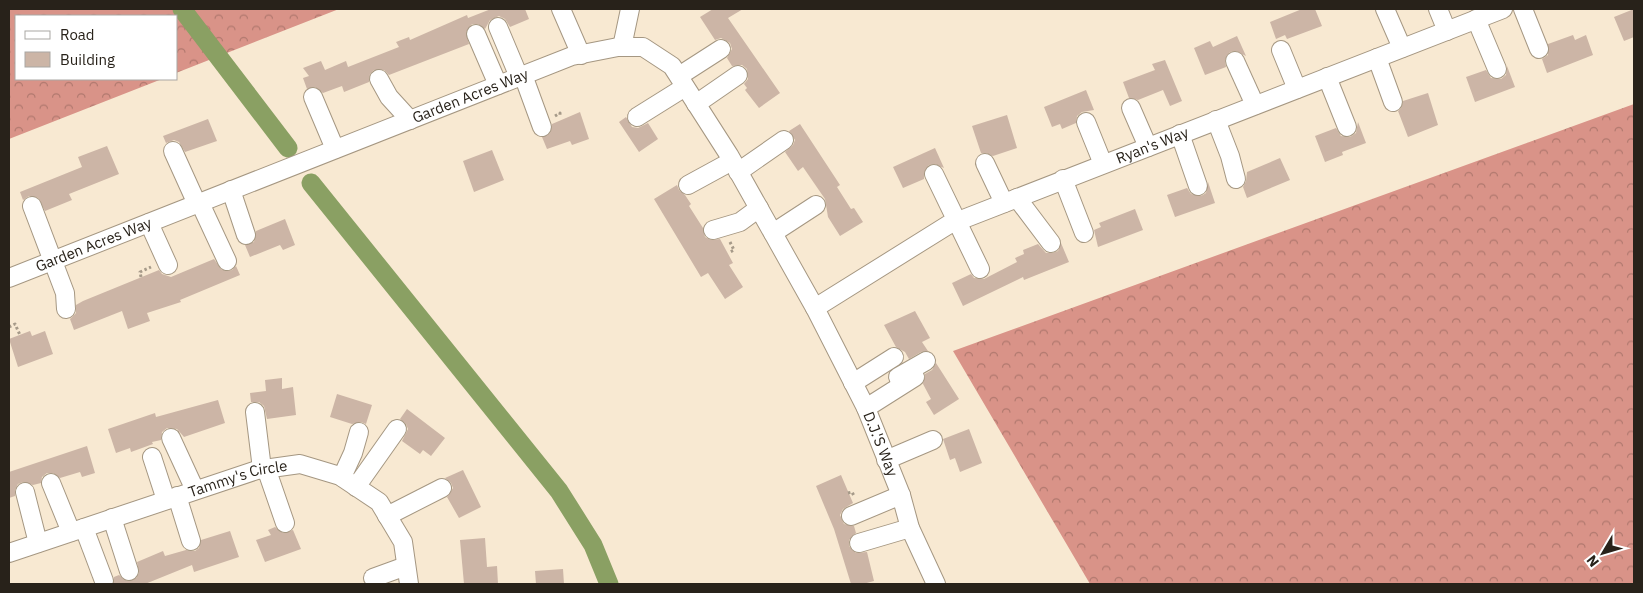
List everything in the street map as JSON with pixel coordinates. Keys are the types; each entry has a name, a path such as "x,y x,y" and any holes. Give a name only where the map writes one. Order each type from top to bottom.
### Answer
{"street":[{"path":"561,9 581,54"},
{"path":"622,47 630,9"},
{"path":"1385,9 1402,48"},
{"path":"1438,9 1447,31"},
{"name":"Ryan's Way","path":"815,308 869,273 957,221 1503,9"},
{"path":"1523,9 1539,49"},
{"path":"1476,19 1498,69"},
{"path":"498,27 521,76 542,128"},
{"path":"476,34 498,85"},
{"name":"Garden Acres Way","path":"9,278 581,54 622,47 643,46 672,66 735,166 815,308"},
{"path":"637,117 721,49"},
{"path":"1281,50 1297,89"},
{"path":"1377,58 1394,102"},
{"path":"1235,61 1255,105"},
{"path":"696,104 738,75"},
{"path":"1327,77 1347,126"},
{"path":"380,79 389,98 410,120"},
{"path":"313,97 335,149"},
{"path":"1131,108 1148,147"},
{"path":"1216,120 1230,156 1236,179"},
{"path":"1086,122 1103,164"},
{"path":"1180,134 1198,186"},
{"path":"688,185 735,166 784,140"},
{"path":"173,151 227,261"},
{"path":"985,162 1010,200 1050,243"},
{"path":"934,174 980,269"},
{"path":"1063,180 1084,233"},
{"path":"231,190 246,235"},
{"path":"773,234 816,205"},
{"path":"32,206 65,294 66,309"},
{"path":"713,230 740,222 759,208"},
{"path":"149,223 168,265"},
{"name":"D.J.'S Way","path":"815,308 866,408 901,494 910,528 936,584"},
{"path":"853,383 894,357"},
{"path":"896,389 898,377 926,360"},
{"path":"866,408 915,377"},
{"path":"255,412 264,469 286,523"},
{"path":"349,482 397,429"},
{"path":"349,482 353,453 359,432"},
{"path":"171,438 195,490"},
{"path":"886,460 933,440"},
{"path":"152,457 191,541"},
{"name":"Tammy's Circle","path":"9,553 195,490 264,469 300,464 349,482 379,502 403,542 409,584"},
{"path":"51,483 104,581"},
{"path":"387,516 442,488"},
{"path":"25,492 38,543"},
{"path":"851,516 901,494"},
{"path":"112,518 129,571"},
{"path":"859,543 910,528"},
{"path":"373,578 406,566"}],"path":[{"path":"9,327 15,324 20,335"}],"green space":[{"path":"9,9 339,9 178,72 178,15 15,15 15,80 159,80 9,139"},
{"path":"1634,104 1634,584 1090,584 953,351"}],"building":[{"path":"491,9 525,9 529,19 510,27 505,19 499,16 490,20 485,29 478,24 472,24 466,32 469,44 389,75 384,70 374,70 370,74 369,82 344,92 342,86 323,93 315,87 307,89 303,78 309,76 303,68 321,61 325,70 346,61 348,67 399,47 396,42 409,37 410,40 467,15 468,18"},
{"path":"713,9 743,9 728,18 780,93 759,108 745,90 747,88 744,84 748,79 747,69 742,65 732,66 727,58 732,49 730,43 721,38 715,40 700,17"},
{"path":"1302,9 1315,9 1322,26 1287,39 1285,35 1276,39 1270,22"},
{"path":"1634,9 1634,37 1624,41 1614,17"},
{"path":"1573,35 1575,40 1586,35 1593,55 1547,73 1542,59 1548,55 1548,44"},
{"path":"1237,36 1246,56 1236,51 1230,52 1225,60 1226,67 1205,75 1194,48 1210,41 1213,47"},
{"path":"1165,60 1182,101 1170,106 1163,90 1138,100 1129,98 1123,82 1155,70 1152,64"},
{"path":"1507,66 1515,87 1475,102 1466,77 1486,70 1491,78 1501,79 1506,75"},
{"path":"1086,90 1094,110 1082,112 1077,116 1076,123 1062,129 1060,124 1052,127 1044,107"},
{"path":"1428,93 1438,125 1408,137 1398,111 1403,101"},
{"path":"580,112 589,139 572,145 570,141 547,149 542,137 550,133 552,124"},
{"path":"1007,115 1017,148 993,156 981,153 972,126"},
{"path":"626,117 632,127 638,128 648,123 658,139 639,152 619,122"},
{"path":"208,119 217,141 185,152 179,142 174,140 166,143 163,136"},
{"path":"1358,122 1366,143 1342,152 1343,155 1325,162 1315,136 1336,128 1341,136 1350,137 1356,133"},
{"path":"800,124 840,185 837,187 851,209 854,208 863,222 840,236 828,217 825,199 803,167 798,171 785,152 793,145 795,140 789,131"},
{"path":"107,146 119,174 69,194 72,200 45,211 38,198 29,196 23,200 20,192 82,167 78,157"},
{"path":"935,148 944,168 935,164 929,165 924,173 924,179 903,188 893,167"},
{"path":"492,150 504,180 474,192 463,161"},
{"path":"1280,158 1290,180 1247,198 1243,187 1247,172"},
{"path":"1208,182 1215,203 1175,217 1167,195 1187,188 1191,194 1201,196 1206,193"},
{"path":"677,185 691,204 689,206 703,228 705,237 711,240 720,239 733,263 729,265 743,287 725,299 708,273 701,277 654,199"},
{"path":"1135,209 1143,230 1098,247 1094,230 1101,227 1099,223"},
{"path":"285,219 295,245 283,250 280,245 250,257 245,245 254,242 256,231"},
{"path":"1061,243 1069,262 1024,280 1023,277 963,306 952,283 971,274 974,278 984,279 1017,262 1015,258 1024,254 1023,250 1038,244 1046,253 1053,253 1058,251"},
{"path":"214,259 221,269 226,271 232,270 236,266 240,275 180,300 181,302 147,313 150,321 128,329 122,311 74,330 70,319 76,313 76,305 83,301 159,270 162,274 171,277"},
{"path":"915,311 930,338 922,342 928,351 921,352 909,359 905,352 896,347 884,325"},
{"path":"30,331 32,336 45,331 53,354 18,367 9,339"},
{"path":"936,363 959,399 934,415 926,402 931,399 923,384 925,374 932,370"},
{"path":"282,378 282,389 293,387 296,415 267,419 264,406 259,402 251,402 250,393 266,391 265,380"},
{"path":"337,394 372,405 366,424 361,422 352,424 330,417"},
{"path":"218,400 225,423 184,437 177,429 167,428 162,432 161,440 152,442 153,444 131,452 130,448 116,453 108,429 155,413 156,417"},
{"path":"407,409 445,438 431,456 423,450 420,454 402,441 408,429 406,424 400,419"},
{"path":"969,429 982,463 960,472 955,458 950,460 943,439"},
{"path":"87,446 95,473 82,477 80,472 60,478 53,473 47,473 42,477 41,483 33,485 23,482 18,484 15,496 9,498 9,472"},
{"path":"463,470 481,507 459,518 447,497 453,488 451,483 445,478"},
{"path":"841,475 853,503 843,509 840,515 844,524 854,526 856,533 849,540 849,546 856,553 867,552 874,581 863,584 851,584 834,529 816,486"},
{"path":"275,527 283,533 293,530 301,549 265,562 256,540 271,535 268,530"},
{"path":"230,531 239,557 194,572 192,565 145,584 114,584 114,577 119,575 127,581 136,578 139,573 137,562 163,551 165,556 186,550 195,551 199,548 201,540"},
{"path":"485,538 487,567 497,566 498,584 464,584 460,540"},
{"path":"563,569 564,584 536,584 535,571"}],"waterway":[{"path":"182,9 288,148"},
{"path":"311,183 559,491 593,545 609,584"}]}
